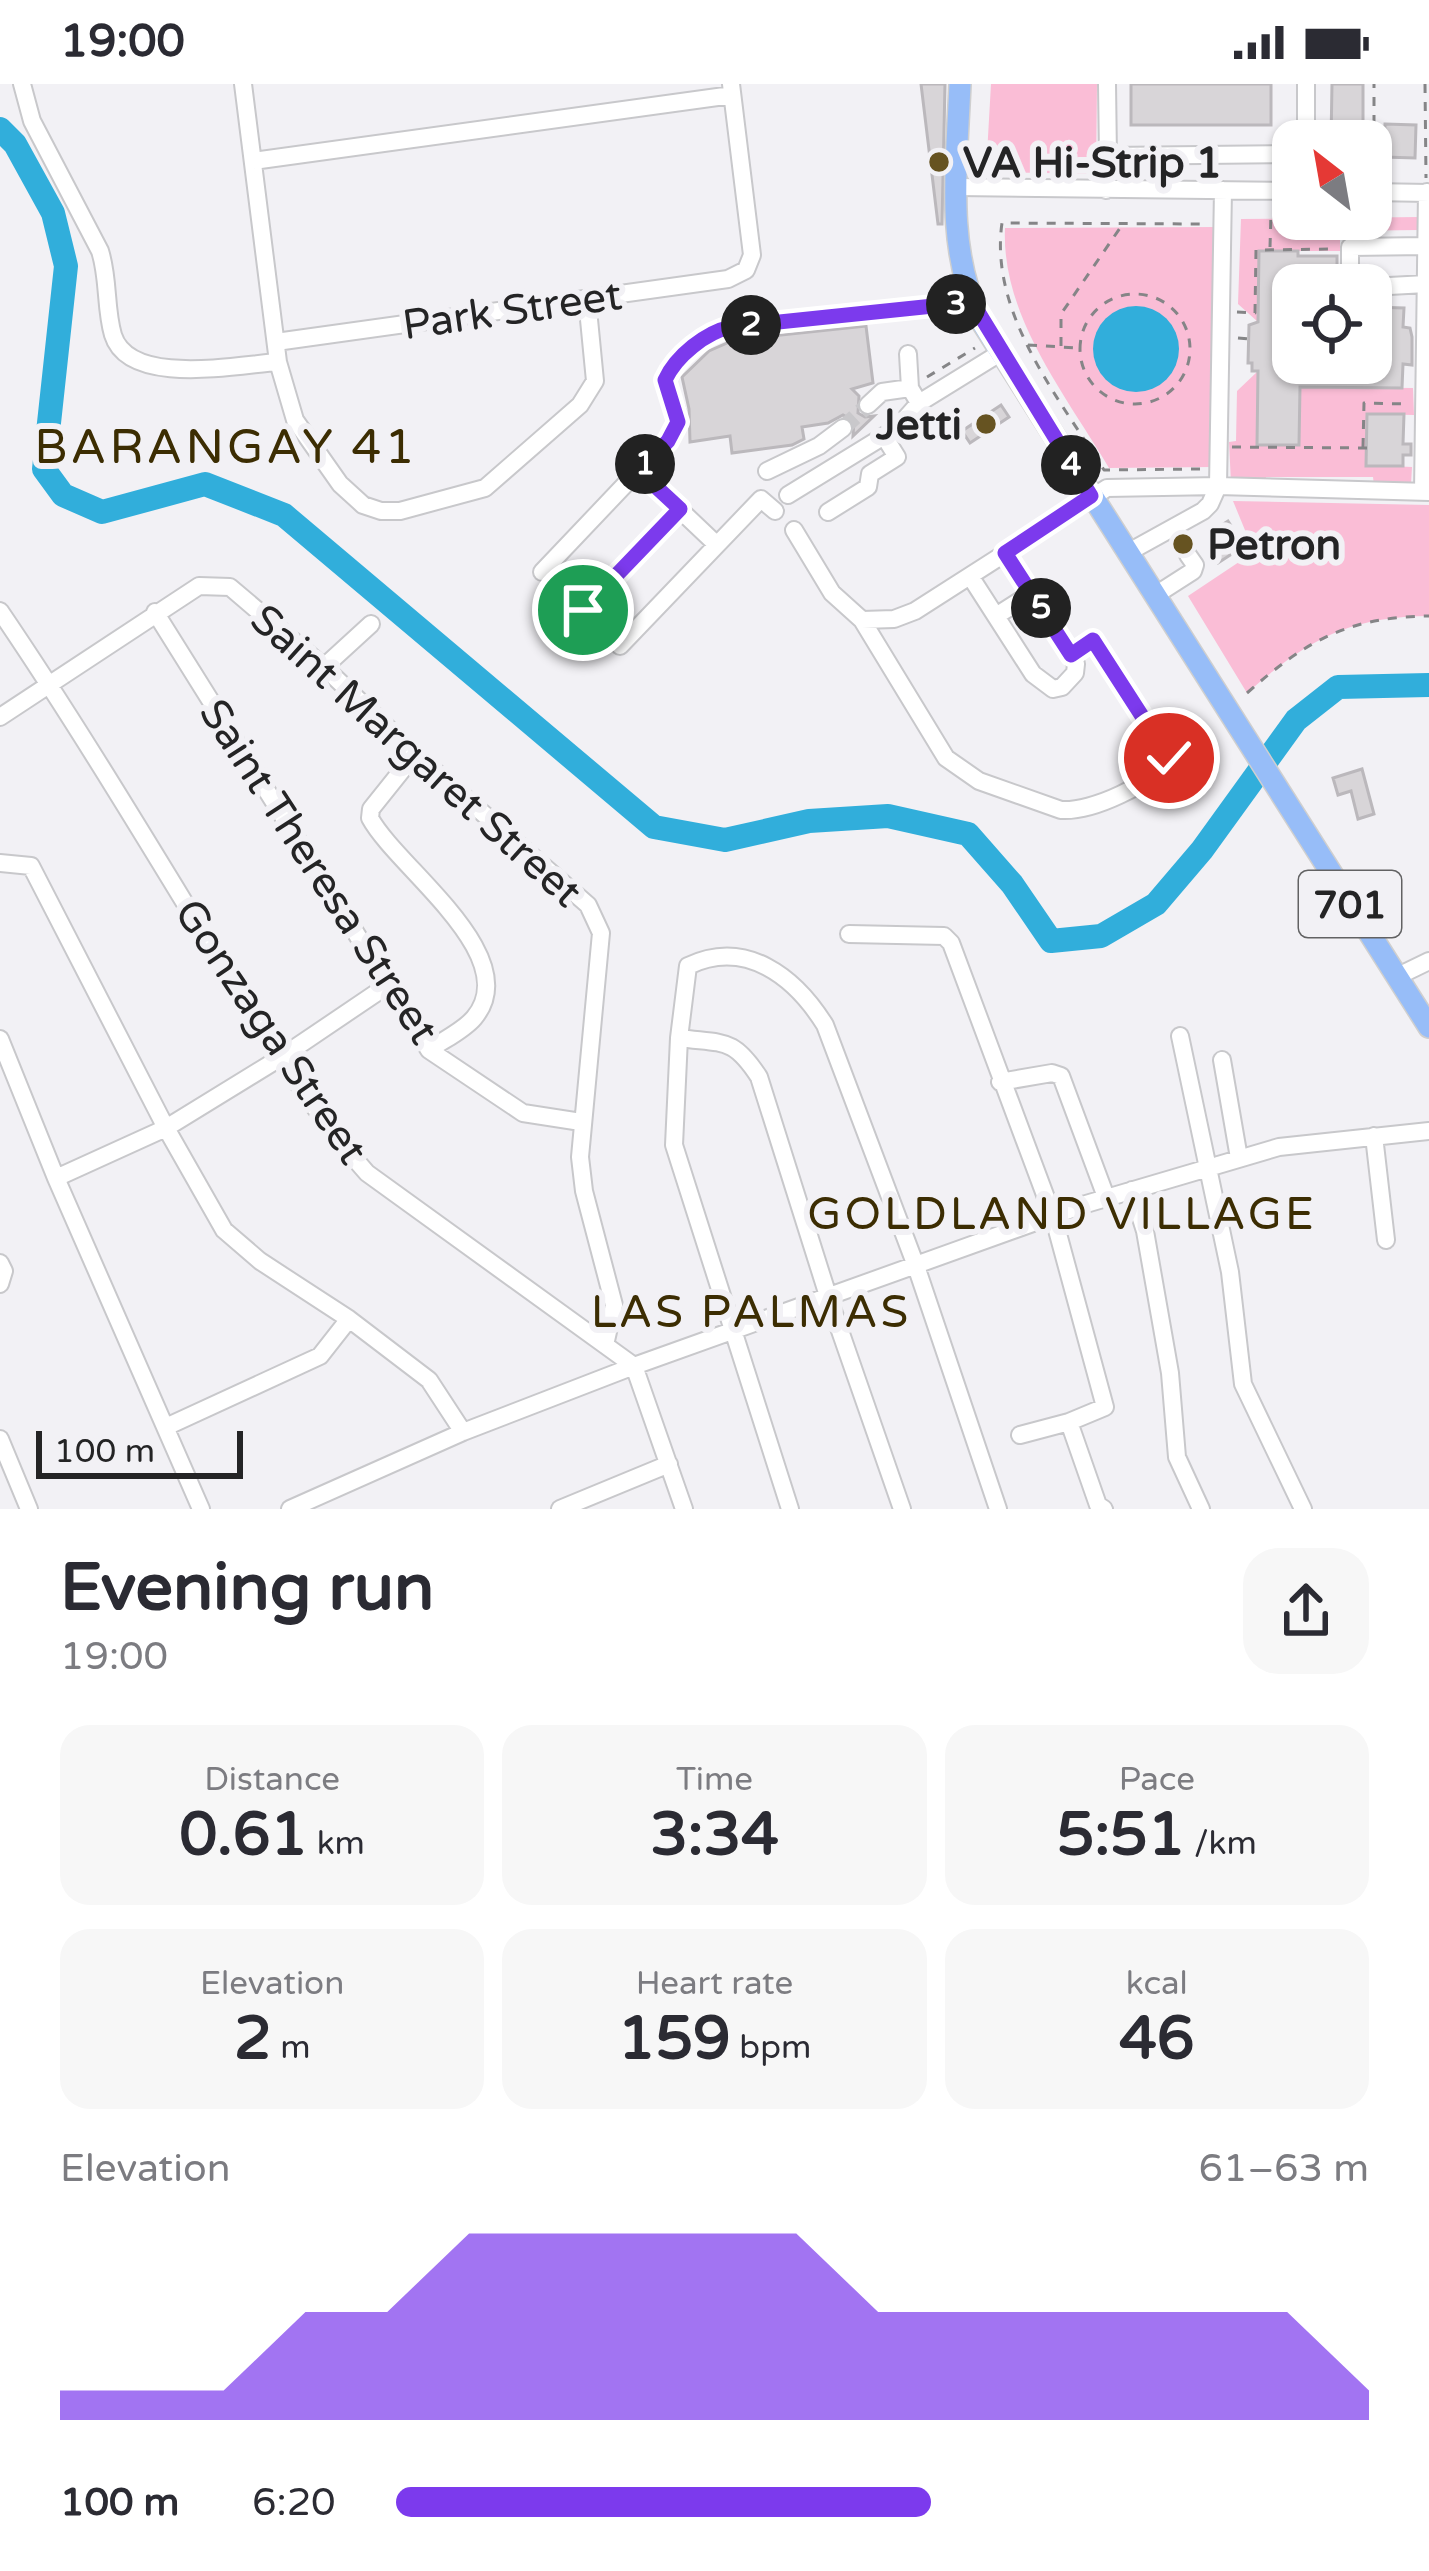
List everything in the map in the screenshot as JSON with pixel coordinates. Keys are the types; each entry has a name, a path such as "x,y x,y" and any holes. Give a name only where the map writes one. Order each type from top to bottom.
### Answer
{"main road":[{"name":"701","path":"959,84 961,267 972,302 995,346 1429,1028"}],"street":[{"path":"22,84 32,121 100,251 112,334 119,348 132,361 183,369 278,362"},
{"path":"243,84 278,362 295,420 340,484 363,505 381,512 400,511 484,488 580,405 595,381 587,299"},
{"path":"1106,190 1107,84"},
{"path":"1306,84 1306,120"},
{"path":"253,161 732,89"},
{"name":"Park Street","path":"276,342 728,279 746,270 752,255 732,89"},
{"path":"1108,156 1272,154"},
{"path":"957,187 1272,191"},
{"path":"1127,554 1174,531 1210,505 1218,477 1222,190"},
{"path":"862,620 894,619 915,611 1107,488 1218,477 1426,492 1428,193 1392,192"},
{"path":"1349,264 1347,251 1354,245 1426,246"},
{"path":"1392,289 1427,295"},
{"path":"542,572 668,441 678,422 665,380 712,333 731,327 972,302"},
{"path":"788,495 884,436 915,395 995,346"},
{"path":"908,354 915,395"},
{"path":"868,405 882,392 915,395"},
{"path":"767,471 819,446 843,428"},
{"path":"827,512 868,487 870,474 897,457 884,436"},
{"path":"639,471 717,545"},
{"path":"620,646 761,499 775,511"},
{"path":"583,610 680,509"},
{"path":"794,530 832,593 862,620 957,768 979,781 1076,811 1108,800 1163,767 1169,758 1093,640 1071,655"},
{"path":"970,576 1034,674 1053,689 1062,687 1075,673 1071,655 1005,553"},
{"path":"1154,596 1193,571 1189,555"},
{"name":"Saint Margaret Street","path":"0,716 199,586 230,587 564,880 588,905 601,933 581,1122 584,1191 614,1305 605,1345"},
{"path":"996,616 1032,593"},
{"name":"Gonzaga Street","path":"0,611 280,1058 367,1173 634,1366"},
{"name":"Saint Theresa Street","path":"155,612 429,1050 523,1113 581,1122"},
{"path":"325,667 371,625"},
{"path":"415,754 371,808 370,818 475,942 486,979 482,1007 471,1023 429,1050"},
{"path":"0,863 31,866 166,1128 231,1239 429,1380 463,1432"},
{"path":"849,934 944,936 951,943 1054,1219 1105,1407 1020,1435"},
{"path":"790,1509 674,1145 688,966 722,955 769,965 805,993 840,1060 998,1509"},
{"path":"1396,977 1429,961"},
{"path":"56,1178 166,1128 388,985"},
{"path":"1180,1036 1238,1317 1243,1384 1303,1509"},
{"path":"679,1038 742,1051 759,1077 902,1509"},
{"path":"0,1039 201,1509"},
{"path":"1222,1060 1239,1158"},
{"path":"1000,1082 1052,1073 1060,1076 1106,1198"},
{"path":"290,1509 463,1432 634,1366 1106,1198 1280,1147 1429,1131"},
{"path":"1374,1136 1385,1240"},
{"path":"1132,1190 1145,1232 1170,1373 1177,1457 1201,1509"},
{"path":"0,1263 4,1271 0,1284"},
{"path":"168,1426 320,1356 349,1319"},
{"path":"634,1366 684,1509"},
{"path":"1069,1422 1098,1504 1104,1509"},
{"path":"0,1439 28,1509"},
{"path":"560,1509 669,1464"}],"path":[{"path":"1373,120 1374,84"},
{"path":"1425,84 1428,193"},
{"path":"1270,249 1271,213"},
{"path":"1213,224 1002,223 998,248 1003,277 1028,345 1104,470 1218,477"},
{"path":"1060,346 1061,314 1122,225"},
{"path":"1229,311 1255,313 1256,250 1347,251"},
{"path":"1137,294 1169,306 1181,319 1190,352 1186,369 1165,395 1133,404 1116,400 1089,380 1080,348 1083,331 1104,304 1137,294"},
{"path":"1028,345 1080,348"},
{"path":"915,395 995,346"},
{"path":"1186,369 1220,367"},
{"path":"1219,447 1365,448 1364,403 1426,400"},
{"path":"1247,693 1325,634 1384,616 1429,616"}],"shaded area":[{"path":"991,84 1097,84 1096,174 986,172"},
{"path":"1392,217 1419,217 1419,230 1392,230"},
{"path":"1241,219 1272,219 1272,240 1340,240 1340,251 1260,251 1258,322 1238,304"},
{"path":"1215,227 1211,467 1109,468 1025,323 1007,261 1005,228"},
{"path":"1258,371 1258,445 1299,445 1300,387 1413,388 1414,415 1367,414 1366,465 1412,467 1411,484 1374,485 1373,477 1266,477 1265,484 1231,483 1229,442 1236,441 1237,391"},
{"path":"1233,501 1429,505 1429,616 1375,621 1330,635 1289,659 1247,693 1188,596 1254,552"}],"water":[{"path":"1136,306 1166,319 1179,349 1166,379 1136,392 1106,379 1093,349 1106,319"}],"building":[{"name":"VA Hi-Strip 1","path":"921,84 945,84 942,224 938,224"},
{"path":"1131,84 1271,84 1271,125 1131,125"},
{"path":"1332,84 1363,84 1363,120 1331,120"},
{"path":"1392,124 1416,125 1415,158 1392,157"},
{"path":"1259,251 1337,256 1337,264 1272,264 1272,384 1392,384 1392,308 1404,308 1403,327 1410,328 1412,337 1412,365 1403,364 1402,388 1300,387 1299,445 1257,445 1258,371 1252,371 1248,363 1249,325 1258,322"},
{"path":"866,326 873,383 852,389 859,396 858,413 874,416 853,436 854,421 843,415 802,427 804,439 792,445 732,453 730,436 690,442 682,377 709,351 734,340"},
{"name":"Jetti","path":"1001,405 1009,417 970,443 962,431"},
{"path":"1367,414 1404,414 1403,444 1411,444 1411,455 1403,455 1403,466 1366,466"},
{"path":"1228,521 1244,546 1218,563 1209,549 1224,539 1217,528"},
{"path":"1362,769 1374,814 1358,819 1351,791 1338,795 1333,778"}],"waterway":[{"path":"0,129 15,144 53,213 66,266 44,469 63,495 102,512 205,484 284,515 654,827 725,840 809,821 888,816 968,834 1012,884 1051,941 1101,936 1156,904 1202,850 1296,720 1338,687 1429,685"}],"tunnel":[{"path":"843,428 868,405"}],"place":[{"name":"VA Hi-Strip 1","path":"939,162"},
{"name":"Jetti","path":"986,424"},
{"name":"Petron","path":"1183,544"}],"district":[{"name":"BARANGAY 41","path":"226,446"},
{"name":"GOLDLAND VILLAGE","path":"1062,1213"},
{"name":"LAS PALMAS","path":"751,1311"}],"route":[{"path":"583,610 680,509 639,471 668,441 678,422 665,380 704,339 731,327 972,302 1091,496 1005,553 1071,655 1093,640 1169,758"}]}
